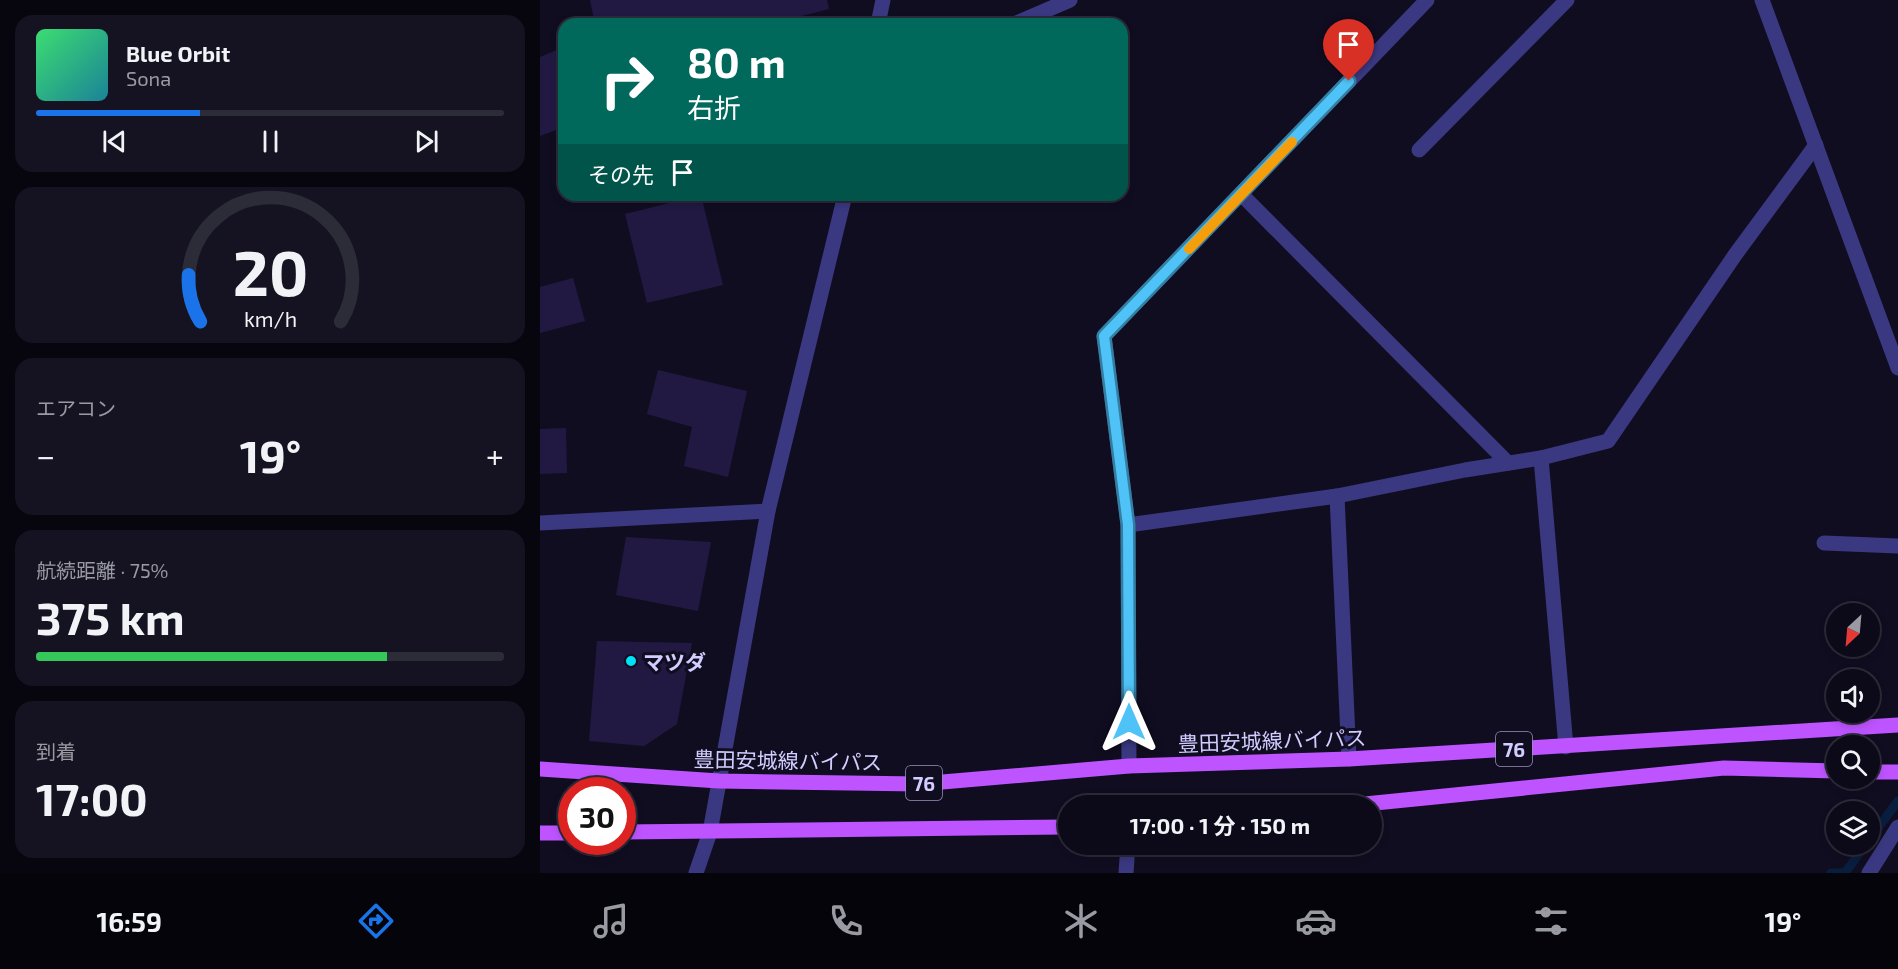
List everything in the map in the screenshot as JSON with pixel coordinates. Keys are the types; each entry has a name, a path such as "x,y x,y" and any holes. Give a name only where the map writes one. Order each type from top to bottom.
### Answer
{"main road":[{"name":"豊田安城線バイパス","path":"540,769 719,781 919,784 1129,766 1349,759 1898,725"},
{"name":"76","path":"1382,802 1724,768 1826,771"},
{"path":"1880,772 1898,772"},
{"name":"76","path":"636,832 1058,827"},
{"path":"540,833 558,833"}],"street":[{"path":"879,18 882,0"},
{"path":"1028,18 1070,0"},
{"path":"1129,766 1128,525 1104,336 1427,0"},
{"path":"1419,150 1567,0"},
{"path":"1762,0 1898,368"},
{"path":"1128,525 1336,496 1541,458 1608,441 1734,255 1816,145"},
{"path":"1241,194 1508,463"},
{"path":"696,873 710,832 768,511 844,201"},
{"path":"1541,458 1566,747"},
{"path":"1336,496 1349,759"},
{"path":"540,523 768,511"},
{"path":"1824,543 1898,546"},
{"path":"1869,873 1898,827"},
{"path":"1126,873 1127,855"}],"building":[{"path":"590,0 827,0 829,9 794,18 594,18"},
{"path":"558,50 558,129 540,136 540,57"},
{"path":"677,201 702,201 723,285 647,303 625,214"},
{"path":"573,278 585,321 540,333 540,287"},
{"path":"658,370 747,391 728,477 684,466 692,427 647,414"},
{"path":"566,428 567,473 540,474 540,429"},
{"path":"626,537 711,542 698,611 616,595"},
{"path":"597,641 692,643 677,724 644,746 589,741"}],"waterway":[{"path":"1880,825 1898,801"},
{"path":"1831,873 1845,873 1858,855"}],"slow traffic":[{"path":"1189,249 1292,142"}],"place":[{"name":"マツダ","path":"631,661"}],"route":[{"path":"1129,722 1128,525 1104,336 1349,81"}]}
